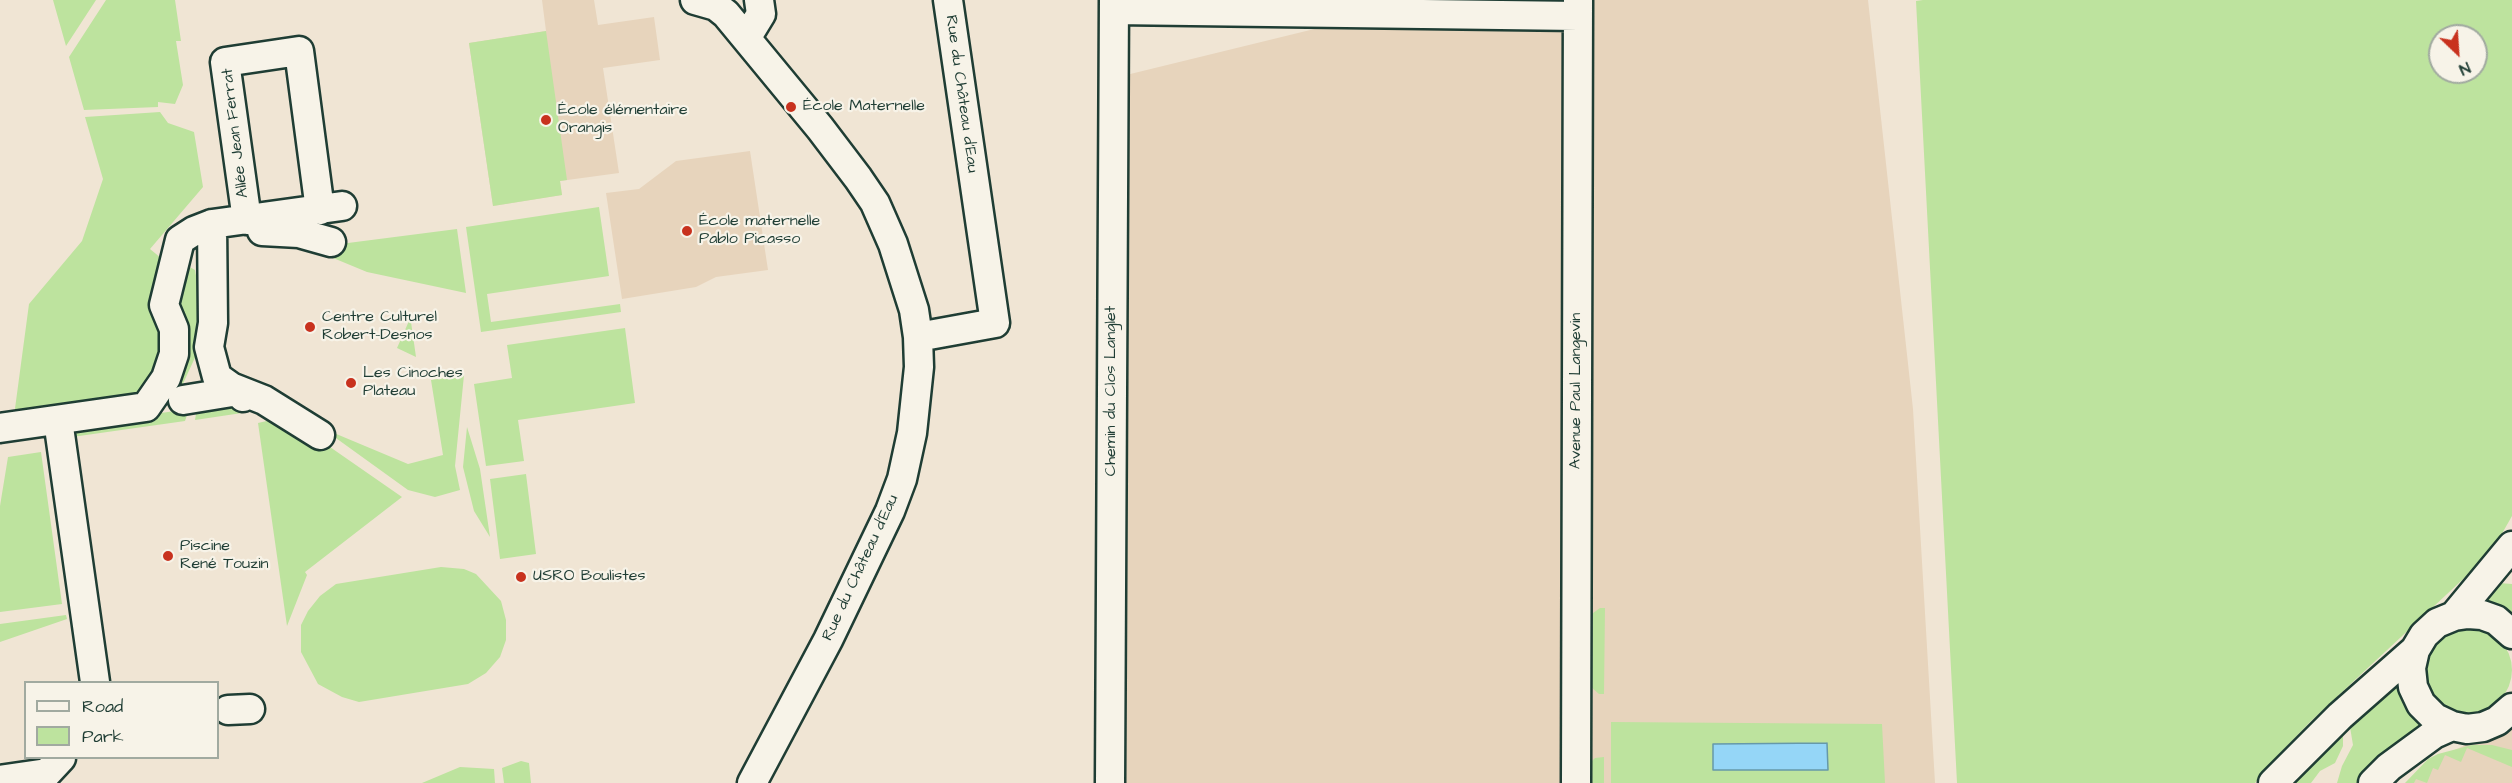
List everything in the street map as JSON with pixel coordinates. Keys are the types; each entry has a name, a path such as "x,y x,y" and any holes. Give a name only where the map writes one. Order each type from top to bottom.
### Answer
{"street":[{"name":"Rue du Château d'Eau","path":"695,0 716,6 747,37 820,128 874,203 905,279 918,337 919,367 912,433 902,478 890,511 828,640 752,783"},
{"path":"747,37 761,14 759,0"},
{"name":"Rue du Château d'Eau","path":"918,337 995,323 948,0"},
{"path":"1114,5 1578,8"},
{"name":"Chemin du Clos Langlet","path":"1110,783 1114,5"},
{"name":"Avenue Paul Langevin","path":"1576,783 1578,8"},
{"name":"Allée Jean Ferrat","path":"0,428 146,407 166,378 174,354 174,329 164,305 180,240 194,231 213,235 247,220 331,208 299,51 225,62 247,220"},
{"path":"320,435 264,400 238,391 217,377 209,348 213,322 213,235 263,230 299,233 331,242"},
{"path":"183,400 238,391"},
{"path":"58,420 95,681"},
{"path":"2454,616 2512,546"},
{"path":"2273,783 2340,716 2415,650 2424,635 2438,623 2454,616 2482,615 2496,620 2512,634"},
{"path":"2415,650 2411,668 2413,687 2421,704 2435,718 2452,726 2467,729 2482,727 2497,721 2512,708"},
{"path":"2373,783 2389,767 2434,734 2452,726"},
{"path":"2482,727 2512,735"},
{"path":"0,780 47,773 60,759"}],"shaded area":[{"name":"École élémentaire Orangis","path":"542,0 594,0 598,25 654,17 660,60 603,68 619,173 560,181 562,195 493,206 469,43 546,31"},
{"path":"1391,0 1868,0 1913,409 1935,783 1122,783 1118,77 1392,10"},
{"name":"École maternelle Pablo Picasso","path":"750,151 768,270 716,277 696,287 622,299 606,193 639,189 676,161"},
{"path":"2512,724 2512,783 2406,783 2430,761"}],"green space":[{"path":"53,0 96,0 66,46"},
{"path":"106,0 175,0 181,41 176,41 183,85 175,104 158,102 158,107 84,110 69,57"},
{"path":"2512,0 2512,516 2496,544 2476,567 2311,721 2255,783 1957,783 1916,1"},
{"path":"546,31 567,180 560,181 562,195 493,206 469,43"},
{"path":"160,112 168,123 194,132 203,187 150,249 167,263 166,348 144,397 14,416 29,304 82,241 103,179 85,117"},
{"path":"599,207 609,276 487,294 491,322 620,304 621,312 481,332 466,227"},
{"path":"457,229 466,293 367,272 309,248"},
{"path":"184,264 195,270 203,314 196,331 205,336 180,390 170,391 175,300"},
{"path":"409,321 411,322 416,357 397,348"},
{"path":"625,328 635,403 518,420 524,461 486,466 474,384 512,378 507,345"},
{"path":"464,375 455,466 460,490 435,497 408,490 322,428 408,464 443,455 431,380"},
{"path":"241,402 242,413 195,420 197,408"},
{"path":"189,409 185,421 72,437 70,426"},
{"path":"280,418 317,438 402,497 305,572 307,575 287,626 258,423"},
{"path":"467,427 480,469 490,537 474,511 463,467"},
{"path":"41,452 62,604 0,612 0,506 8,457"},
{"path":"526,474 536,554 500,559 490,479"},
{"path":"441,567 464,569 476,574 501,601 506,620 506,640 500,657 486,673 468,684 359,702 342,697 318,684 301,652 301,625 308,611 320,596 336,584"},
{"path":"2499,583 2512,584 2512,616 2480,600"},
{"path":"1600,608 1605,608 1604,694 1599,694 1590,686 1589,616"},
{"path":"66,615 67,619 0,642 0,624"},
{"path":"2461,627 2477,627 2500,639 2509,653 2512,670 2509,687 2500,701 2477,713 2461,713 2445,706 2433,694 2426,678 2426,662 2433,646 2445,634"},
{"path":"2397,676 2424,724 2362,783 2337,783 2342,766 2353,745 2349,721"},
{"path":"1611,722 1882,724 1885,783 1611,783"},
{"path":"2343,727 2343,746 2335,763 2320,771 2311,783 2285,783"},
{"path":"2472,745 2492,745 2512,750 2512,767 2467,748 2461,762 2445,755 2438,770 2433,768 2427,783 2416,779 2414,783 2405,783 2428,759"},
{"path":"1604,757 1604,783 1587,783 1587,766 1595,758"},
{"path":"521,761 529,763 531,783 504,783 502,768"},
{"path":"460,767 494,769 495,783 422,783"}],"water":[{"path":"1827,743 1828,770 1713,770 1713,744"}],"place":[{"name":"École Maternelle","path":"791,107"},
{"name":"École élémentaire Orangis","path":"546,120"},
{"name":"École maternelle Pablo Picasso","path":"687,231"},
{"name":"Centre Culturel Robert-Desnos","path":"310,327"},
{"name":"Les Cinoches Plateau","path":"351,383"},
{"name":"Piscine René Touzin","path":"168,556"},
{"name":"USRO Boulistes","path":"521,577"}]}
